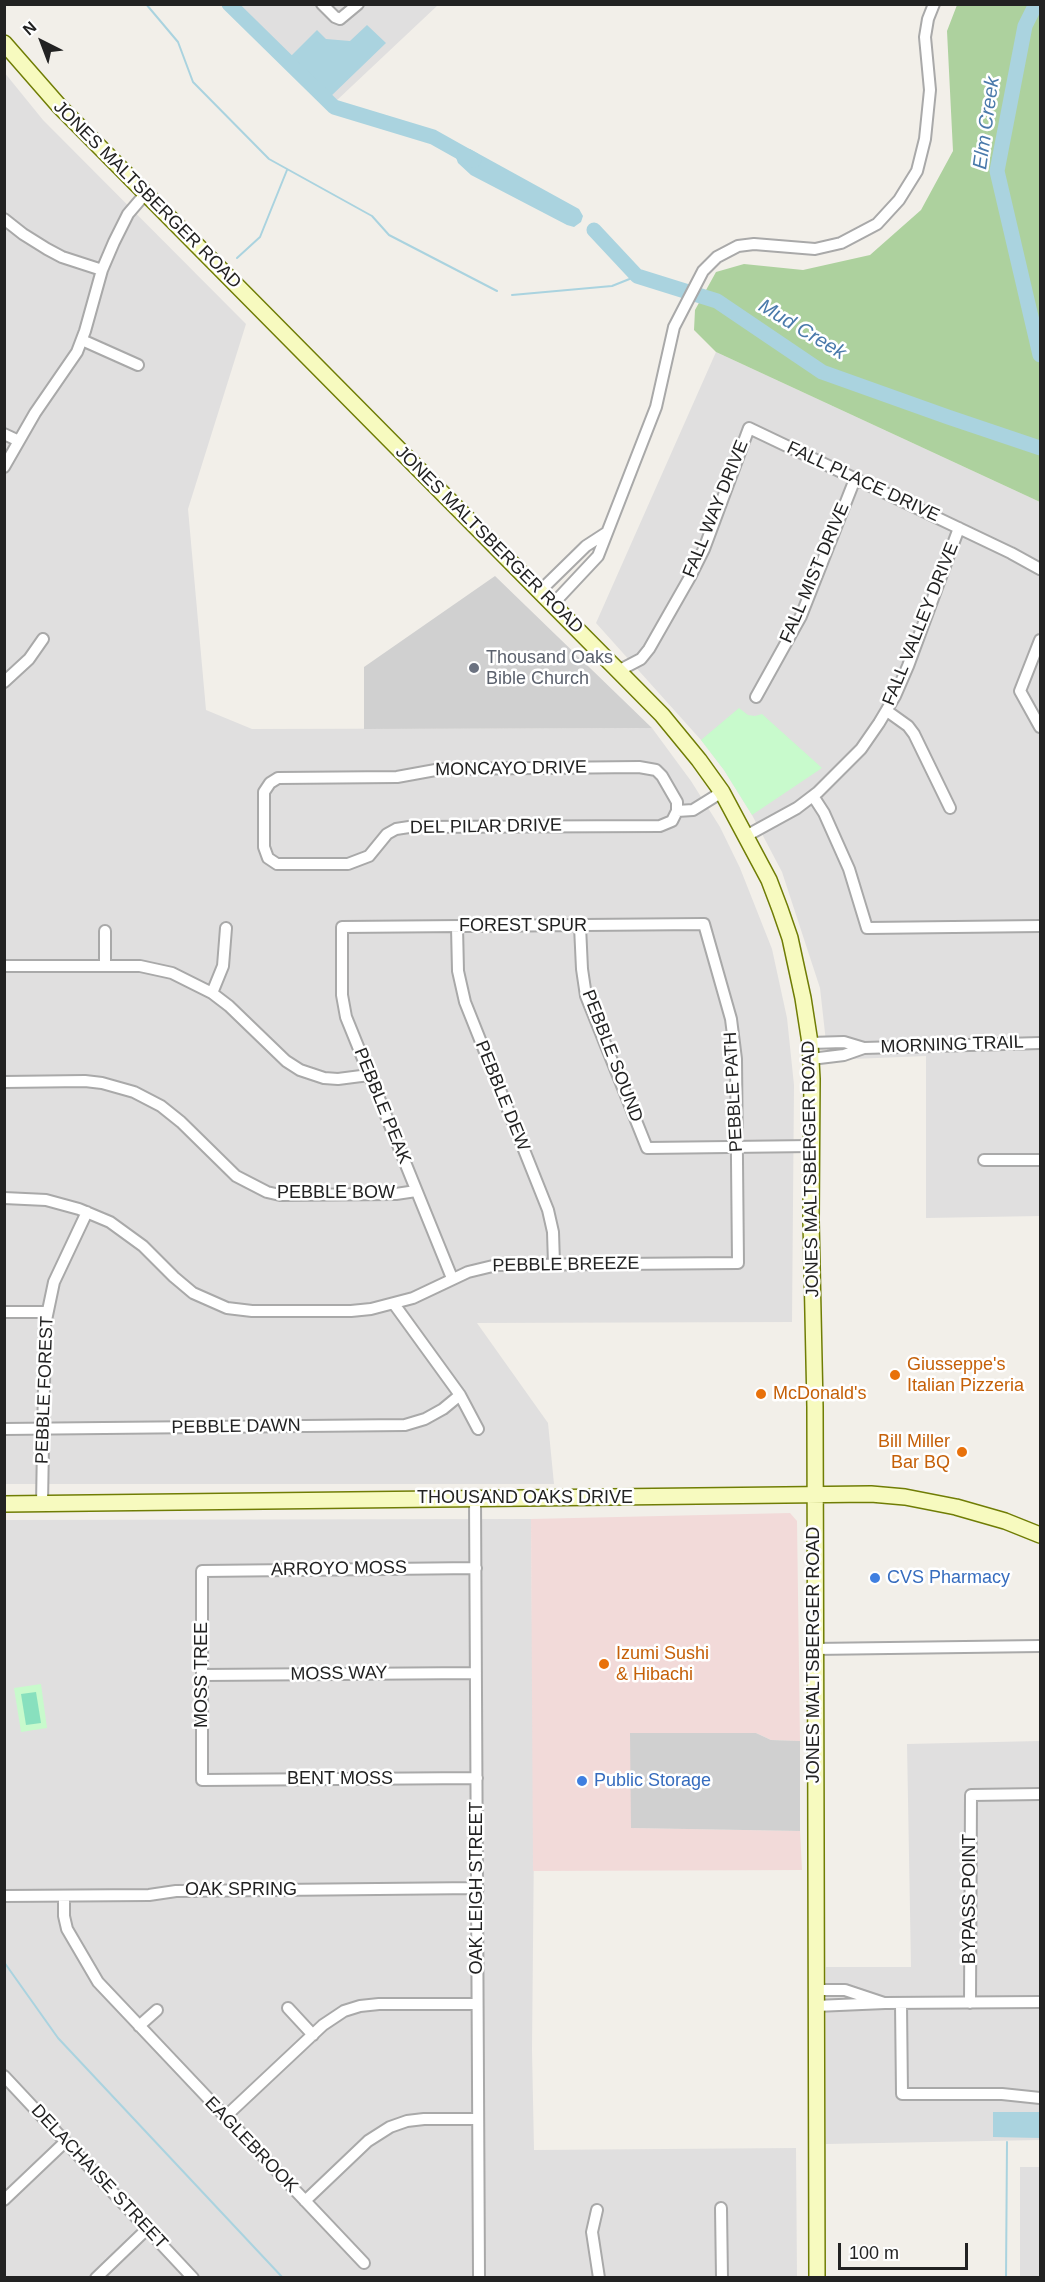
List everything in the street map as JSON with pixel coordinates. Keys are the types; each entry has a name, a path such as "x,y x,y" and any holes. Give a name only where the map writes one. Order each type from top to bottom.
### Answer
{"main road":[{"name":"JONES MALTSBERGER ROAD","path":"4,43 60,107 669,723 722,792 769,880 790,938 811,1059 813,1146 811,1220 814,1298 817,2277"},
{"name":"THOUSAND OAKS DRIVE","path":"4,1504 870,1494 905,1497 975,1512 1041,1535"}],"street":[{"path":"322,4 340,19 358,4"},
{"path":"553,604 598,556 656,407 674,327 703,271 717,257 738,246 754,244 815,249 841,243 877,224 899,200 917,171 925,139 930,90 925,37 934,4"},
{"path":"4,467 42,403 69,365 82,340 102,270 122,224 133,206 146,193"},
{"path":"4,219 23,234 62,257 102,270"},
{"path":"82,340 138,365"},
{"name":"FALL PLACE DRIVE","path":"749,428 1041,569"},
{"name":"FALL WAY DRIVE","path":"618,671 641,659 649,649 690,577 704,549 749,428"},
{"path":"4,434 19,441"},
{"name":"FALL MIST DRIVE","path":"756,698 801,616 855,478"},
{"name":"FALL VALLEY DRIVE","path":"746,836 797,808 813,796 841,772 861,749 886,711 908,666 959,528"},
{"path":"540,591 585,546 606,533"},
{"path":"566,566 578,578"},
{"path":"4,682 29,659 43,639"},
{"path":"1041,640 1020,691 1041,727"},
{"path":"886,711 903,722 914,734 950,808"},
{"name":"MONCAYO DRIVE","path":"268,858 264,847 264,792 270,783 278,778 397,777 441,769 639,767 656,770 662,776 677,802 677,811"},
{"path":"677,811 693,810 722,792"},
{"path":"813,796 824,813 849,869 867,927 1041,926"},
{"name":"DEL PILAR DRIVE","path":"268,858 282,865 348,864 369,856 387,834 396,829 409,827 660,826 672,821 677,811"},
{"name":"FOREST SPUR","path":"342,927 705,924"},
{"name":"PEBBLE PATH","path":"705,924 730,1019 737,1075 738,1263"},
{"name":"PEBBLE SOUND","path":"580,926 586,996 647,1148 738,1147"},
{"name":"PEBBLE PEAK","path":"342,927 344,1009 452,1278"},
{"name":"PEBBLE DEW","path":"457,927 458,971 465,1002 548,1210 553,1232 554,1264"},
{"path":"212,993 223,966 226,928"},
{"path":"105,931 105,966"},
{"path":"4,966 140,966 156,969 187,979 212,993 229,1006 286,1061 300,1070 324,1078 338,1079 369,1075"},
{"name":"MORNING TRAIL","path":"810,1043 844,1042 864,1048"},
{"name":"MORNING TRAIL","path":"811,1059 844,1055 864,1048 1041,1043"},
{"name":"PEBBLE BOW","path":"4,1082 85,1081 135,1092 181,1122 236,1176 267,1192 280,1195 303,1195 396,1194 416,1191"},
{"path":"738,1147 813,1146"},
{"path":"984,1160 1041,1160"},
{"name":"PEBBLE BREEZE","path":"4,1198 46,1200 87,1212 110,1222 127,1234 194,1293 227,1308 252,1311 351,1311 394,1304 413,1298 452,1278 497,1264 738,1263"},
{"name":"PEBBLE FOREST","path":"42,1504 44,1344 47,1312 54,1282 87,1212"},
{"path":"394,1304 460,1395 478,1429"},
{"path":"4,1312 47,1312"},
{"name":"PEBBLE DAWN","path":"4,1429 405,1425 426,1419 460,1395"},
{"name":"OAK LEIGH STREET","path":"475,1498 479,2277"},
{"name":"ARROYO MOSS","path":"202,1571 476,1568"},
{"name":"MOSS TREE","path":"202,1571 202,1780"},
{"path":"814,1649 1041,1646"},
{"name":"MOSS WAY","path":"202,1675 476,1673"},
{"name":"BENT MOSS","path":"202,1780 477,1778"},
{"name":"BYPASS POINT","path":"970,2003 971,1795 1041,1794"},
{"name":"OAK SPRING","path":"4,1896 149,1895 176,1891 478,1888"},
{"name":"EAGLEBROOK","path":"64,1896 64,1916 71,1939 98,1982 364,2263"},
{"path":"816,1990 845,1990 885,2003"},
{"path":"816,2006 1041,2002"},
{"path":"225,2117 337,2015 360,2006 477,2004"},
{"path":"901,2004 902,2094 1002,2094 1041,2098"},
{"path":"288,2008 313,2035"},
{"path":"140,2026 157,2010"},
{"name":"DELACHAISE STREET","path":"4,2076 193,2277"},
{"path":"305,2201 368,2141 390,2127 407,2121 424,2119 478,2119"},
{"path":"4,2200 65,2142"},
{"path":"721,2208 722,2277"},
{"path":"597,2210 592,2232 599,2277"},
{"path":"96,2277 147,2229"}],"shaded area":[{"path":"234,5 438,5 335,102"},
{"path":"4,72 43,120 246,324 188,509 206,710 252,729 652,728 691,781 720,827 740,868 772,949 787,1018 794,1085 792,1322 477,1323 548,1423 554,1484 5,1484"},
{"path":"716,352 1040,502 1040,1216 926,1218 926,1056 828,1060 820,988 782,872 752,815 724,770 701,740 596,623"},
{"path":"495,576 652,728 364,729 364,667"},
{"path":"790,1513 797,1521 800,1741 771,1740 756,1733 632,1828 800,1831 802,1870 533,1871 531,1519"},
{"path":"531,1519 534,2150 796,2148 797,2277 5,2277 4,1520"},
{"path":"630,1733 756,1733 771,1740 800,1741 800,1831 631,1828"},
{"path":"1040,1741 1040,2140 826,2144 826,1967 911,1967 907,1744"},
{"path":"1020,2167 1040,2167 1040,2277 1020,2277"}],"green space":[{"path":"957,5 1040,5 1040,502 716,352 694,330 695,310 716,272 744,264 803,270 870,255 921,210 953,151 947,31"},
{"path":"739,708 748,715 762,714 822,768 752,815 724,770 701,740"},
{"path":"41,1684 47,1728 21,1732 14,1688"},
{"path":"36,1692 41,1723 26,1725 21,1694"}],"water":[{"path":"367,25 386,43 330,97 289,58 317,30 326,39 350,41"},
{"path":"459,148 470,149 579,209 583,216 581,222 574,227 567,225 471,175 458,163 455,155"},
{"path":"993,2112 1040,2112 1040,2138 993,2137"}],"waterway":[{"path":"146,4 178,42 193,82 269,159 372,216 389,235 497,291"},
{"name":"Mud Creek","path":"229,4 334,107 433,137 474,160"},
{"name":"Elm Creek","path":"1036,4 1025,26 997,171 1040,355"},
{"path":"237,258 260,237 287,170"},
{"name":"Mud Creek","path":"594,230 637,276 717,301 822,372 1040,448"},
{"path":"512,295 612,286 637,276"},
{"path":"4,1962 58,2038 283,2278"},
{"path":"1006,2278 1007,2142"}],"place":[{"name":"Thousand Oaks Bible Church","path":"474,668"},
{"name":"Giusseppe's Italian Pizzeria","path":"895,1375"},
{"name":"McDonald's","path":"761,1394"},
{"name":"Bill Miller Bar BQ","path":"962,1452"},
{"name":"CVS Pharmacy","path":"875,1578"},
{"name":"Izumi Sushi & Hibachi","path":"604,1664"},
{"name":"Public Storage","path":"582,1781"}]}
